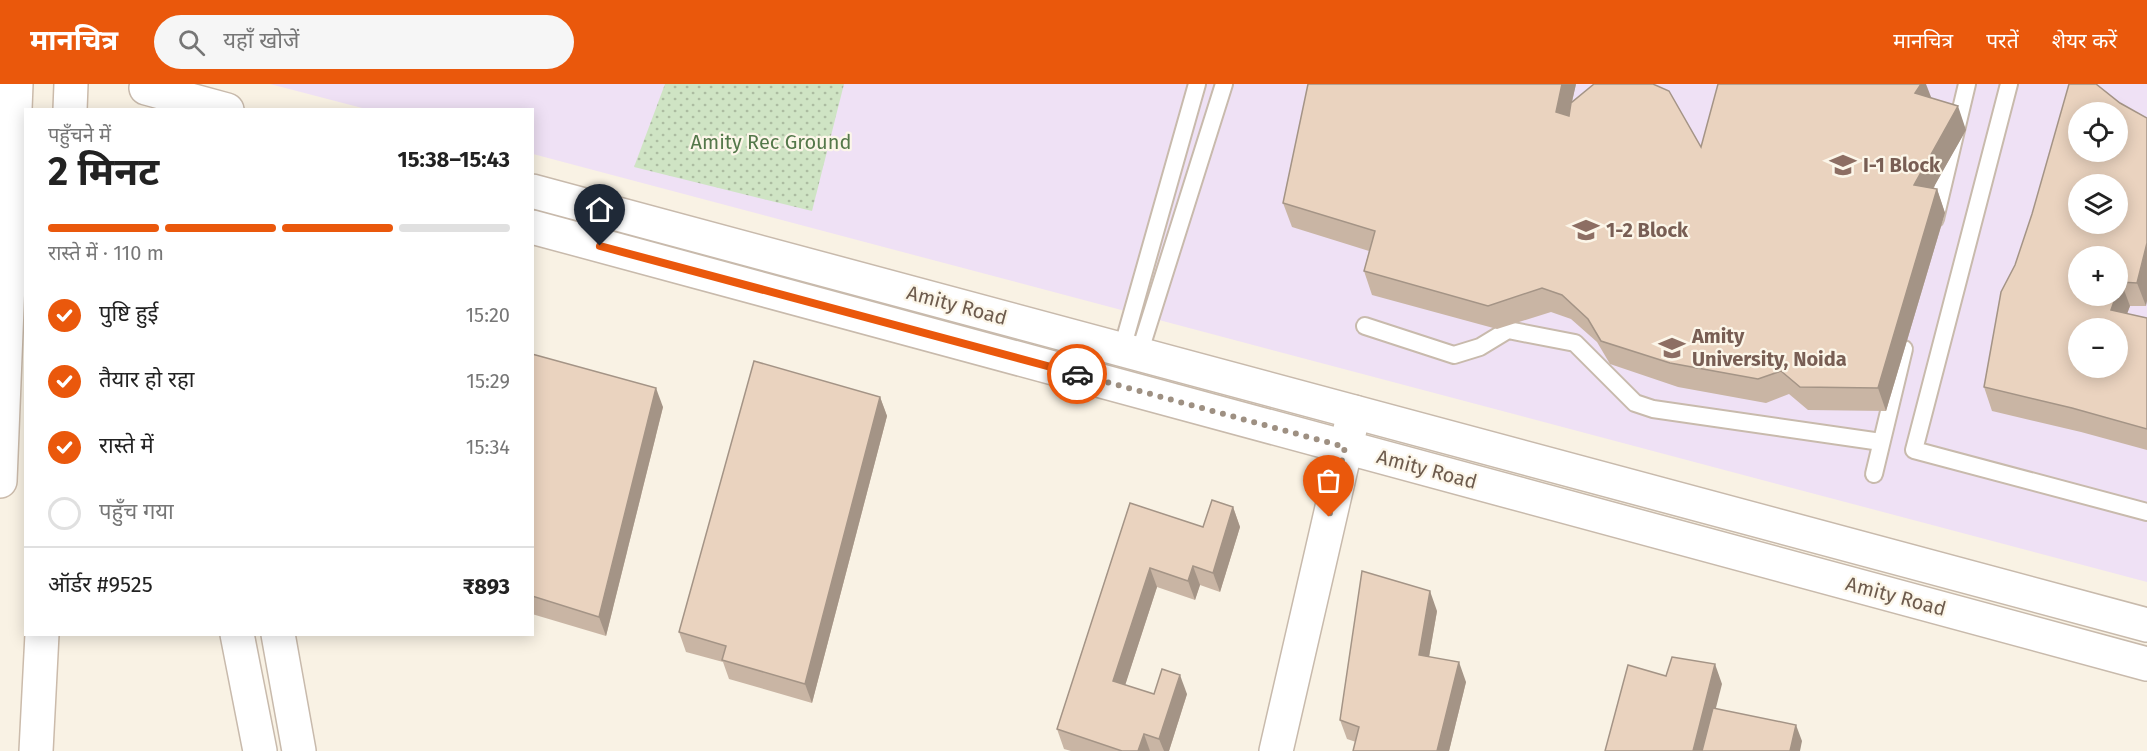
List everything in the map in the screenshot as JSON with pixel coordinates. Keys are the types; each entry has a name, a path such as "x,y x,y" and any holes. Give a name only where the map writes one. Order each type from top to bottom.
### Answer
{"street":[{"path":"0,481 16,84"},
{"path":"70,108 71,84"},
{"path":"147,94 182,97 220,108"},
{"name":"Amity Road","path":"534,192 1354,412 1856,535 2147,625"},
{"name":"Amity Road","path":"534,228 2147,664"},
{"path":"1276,751 1354,412"},
{"path":"36,751 42,636"},
{"path":"237,636 260,751"},
{"path":"278,636 299,751"},
{"path":"243,751 252,709"}],"lane":[{"path":"1130,352 1197,84"},
{"path":"1130,352 1224,84"},
{"path":"1931,234 1967,84"},
{"path":"2009,84 1914,450 2147,512"},
{"path":"1365,326 1454,355 1480,347 1508,330 1575,343 1635,403 1653,409 1881,441"},
{"path":"1874,474 1906,338"}],"shaded area":[{"name":"Amity University, Noida","path":"270,84 2147,84 2147,582 534,154 534,108 362,108"}],"green space":[{"name":"Amity Rec Ground","path":"665,84 844,84 812,211 634,167"}],"building":[{"path":"1308,84 1562,84 1556,112 1569,116 1571,103 1594,84 1653,84 1669,91 1701,147 1718,84 1921,84 1915,93 1958,106 1914,185 1937,189 1878,388 1800,387 1781,371 1758,379 1670,363 1601,341 1588,319 1562,295 1542,288 1488,306 1364,271 1375,231 1283,203"},
{"path":"2069,84 2096,84 2119,102 2068,102 2068,162 2128,162 2128,107 2147,118 2147,243 2137,283 2128,282 2128,246 2068,246 2068,306 2112,306 2111,310 2147,318 2147,429 1984,387 2001,292 2015,265"},
{"path":"534,355 656,388 599,617 534,597"},
{"path":"754,361 880,397 805,684 722,660 726,646 679,632"},
{"path":"1212,500 1233,507 1213,573 1193,566 1188,581 1150,568 1113,681 1154,694 1162,669 1180,675 1159,739 1144,734 1138,751 1122,751 1057,729 1130,503 1203,527"},
{"path":"1362,571 1430,591 1419,655 1459,662 1437,751 1353,751 1359,727 1340,720"},
{"path":"1672,657 1715,664 1693,751 1605,751 1628,665 1666,676"},
{"path":"1713,708 1796,725 1790,751 1702,751"}],"way so far":[{"path":"1077,374 1345,447 1329,517"}],"place":[{"name":"I-1 Block","path":"1843,165"},
{"name":"1-2 Block","path":"1586,230"},
{"name":"Amity University, Noida","path":"1672,348"}],"route":[{"path":"600,246 1077,374"}]}
